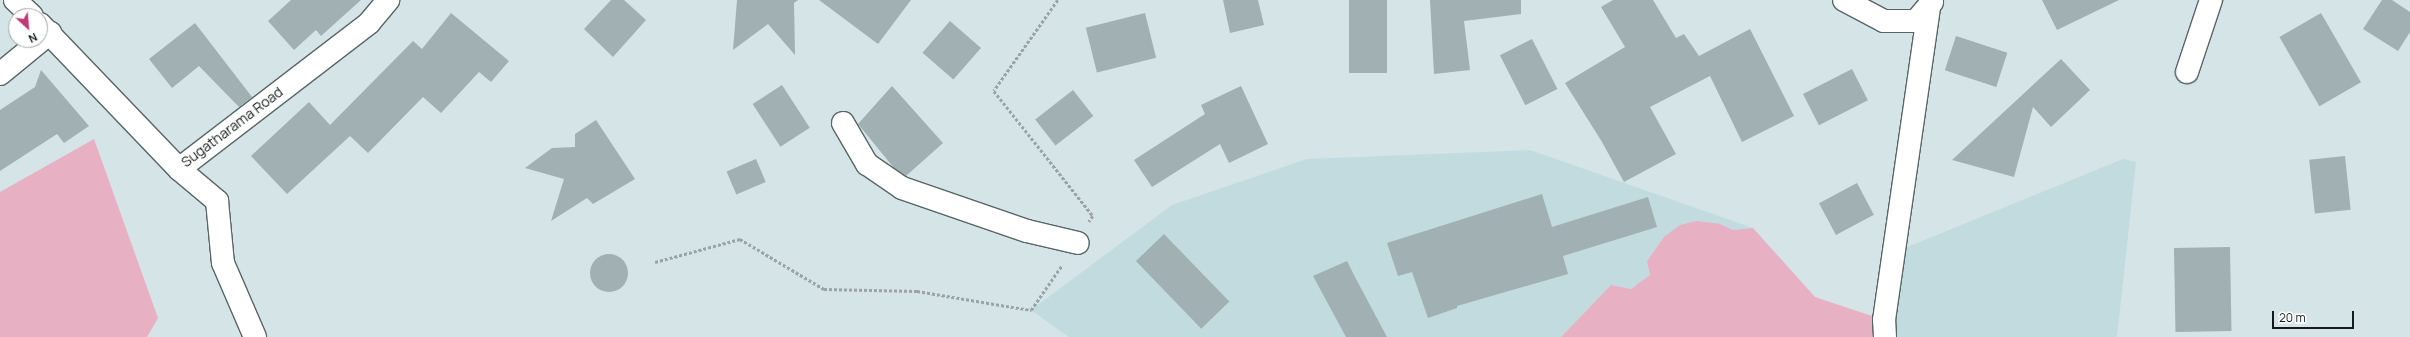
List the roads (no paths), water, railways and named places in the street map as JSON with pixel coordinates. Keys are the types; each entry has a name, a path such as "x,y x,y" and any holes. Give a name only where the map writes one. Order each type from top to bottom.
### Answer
{"street":[{"path":"15,0 24,8"},
{"name":"Sugatharama Road","path":"48,31 179,169 369,23 388,0"},
{"path":"1844,0 1884,21 1916,21 1932,3"},
{"path":"2187,72 2211,0"},
{"path":"1885,337 1884,320 1932,3"},
{"path":"0,74 25,48"},
{"path":"843,122 867,164 902,188 1027,231 1078,243"},
{"path":"179,169 217,201 223,263 255,337"}]}
